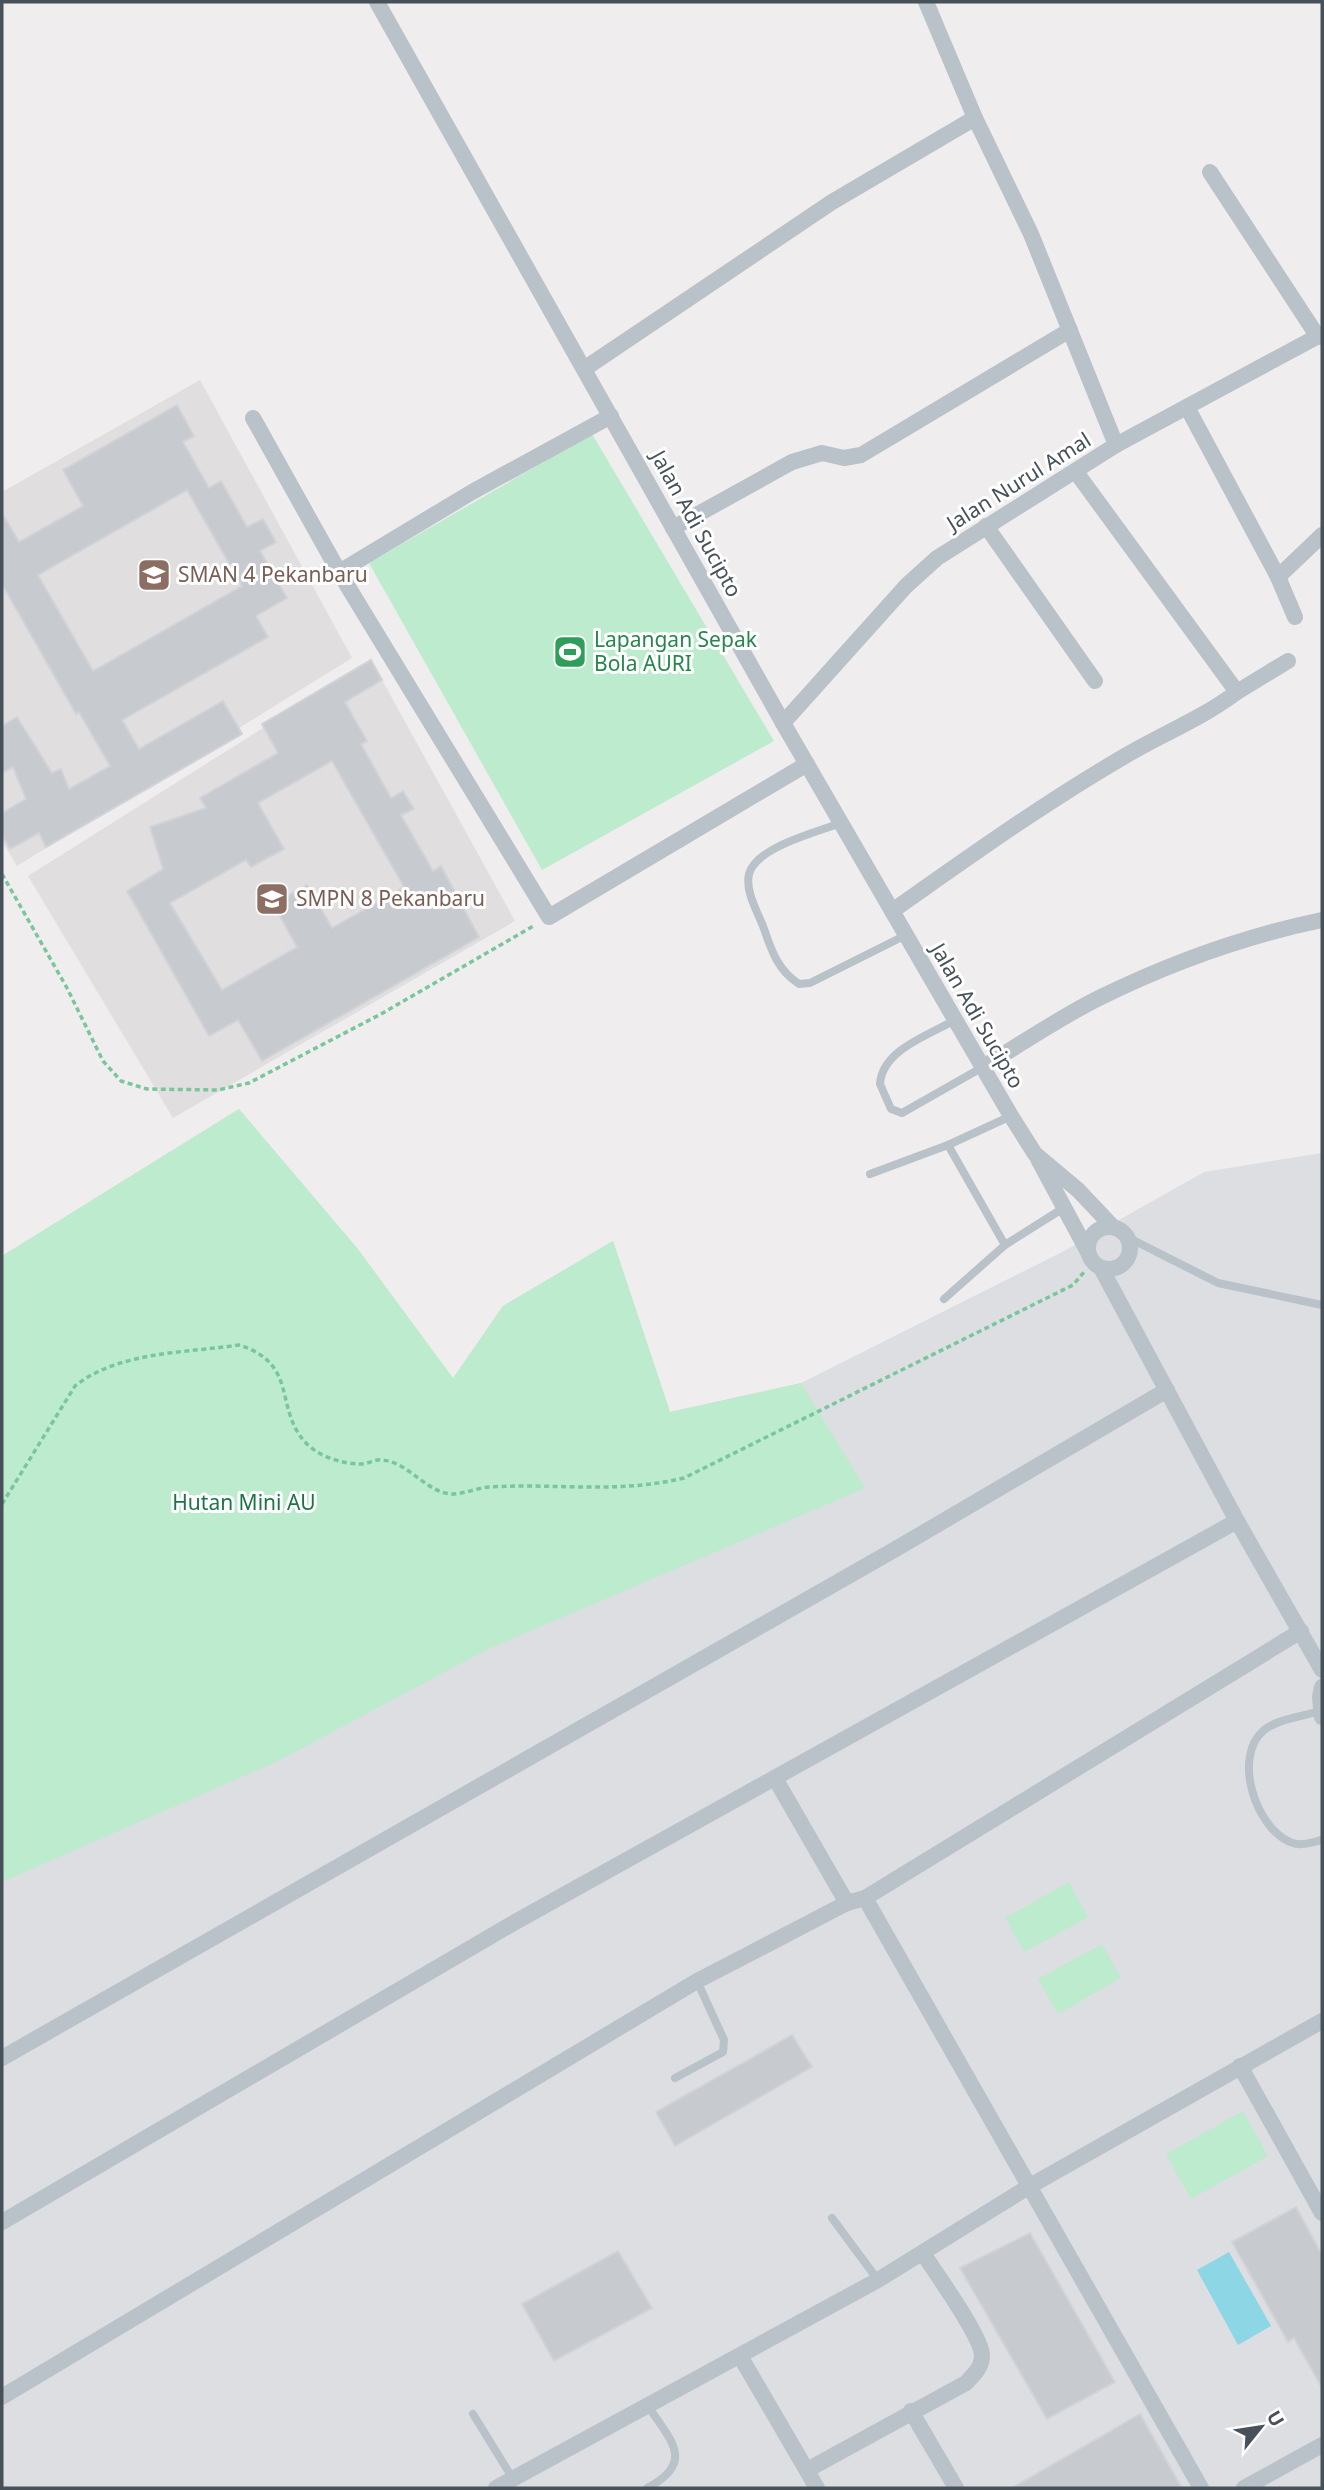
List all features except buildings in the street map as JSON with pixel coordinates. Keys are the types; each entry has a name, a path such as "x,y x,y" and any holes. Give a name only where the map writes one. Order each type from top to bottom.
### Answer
{"street":[{"name":"Jalan Adi Sucipto","path":"377,2 783,723 1011,1116 1035,1154 1078,1190 1113,1227"},
{"path":"926,2 975,118 1031,234 1116,445"},
{"path":"584,369 832,202 975,118"},
{"path":"1210,172 1320,335"},
{"path":"673,528 792,462 822,453 844,458 860,455 1070,330"},
{"name":"Jalan Nurul Amal","path":"783,723 915,577 937,558 1116,445 1320,335"},
{"path":"1186,407 1278,577 1295,617"},
{"path":"339,572 472,492 611,416"},
{"path":"253,418 339,572 549,917 807,764"},
{"path":"1076,472 1237,692"},
{"path":"986,526 1095,681"},
{"path":"1278,577 1322,535"},
{"path":"892,911 1028,815 1126,755 1221,704 1288,661"},
{"path":"983,1067 1098,999 1187,959 1264,933 1322,920"},
{"path":"1035,1154 1062,1209 1094,1260 1322,1670"},
{"path":"1113,1227 1129,1238 1127,1260 1116,1268 1094,1260 1094,1233 1113,1227"},
{"path":"2,2058 894,1550 1167,1390"},
{"path":"2,2222 517,1922 1237,1521"},
{"path":"2,2397 697,1981 847,1903 865,1898 1301,1631"},
{"path":"1321,1714 1322,1687"},
{"path":"776,1780 847,1903"},
{"path":"865,1898 1201,2488"},
{"path":"496,2488 878,2280 1030,2186 1322,2021"},
{"path":"1240,2066 1322,2213"},
{"path":"807,2470 966,2382 979,2369 982,2353 973,2333 923,2253"},
{"path":"740,2356 817,2488"},
{"path":"911,2411 956,2488"},
{"path":"1244,2488 1322,2445"}],"lane":[{"path":"841,823 771,850 756,862 749,874 749,890 776,961 799,984 810,983 906,935"},
{"path":"955,1020 903,1049 885,1065 880,1084 891,1109 902,1113 983,1067"},
{"path":"870,1174 1011,1116"},
{"path":"948,1144 1005,1245"},
{"path":"944,1299 1005,1245 1062,1209"},
{"path":"1129,1238 1218,1283 1322,1305"},
{"path":"1321,1714 1264,1730 1253,1744 1250,1759 1255,1797 1264,1818 1288,1842 1297,1844 1322,1840"},
{"path":"675,2078 723,2052 724,2039 697,1981"},
{"path":"832,2218 878,2280"},
{"path":"647,2488 671,2472 677,2457 674,2445 648,2406"},
{"path":"473,2414 513,2479"}],"path":[{"path":"2,874 67,988 103,1061 121,1081 147,1088 218,1090 249,1083 381,1014 549,917"},
{"path":"2,1504 75,1386 91,1373 113,1364 239,1345 259,1351 274,1367 295,1429 307,1444 323,1456 362,1464 381,1460 400,1466 442,1492 454,1494 488,1487 630,1488 655,1485 684,1478 1073,1285 1094,1260"}],"shaded area":[{"name":"SMAN 4 Pekanbaru","path":"200,380 352,658 17,866 2,841 2,492"},
{"name":"SMPN 8 Pekanbaru","path":"371,660 515,921 173,1118 28,876"},
{"path":"239,1109 357,1248 453,1379 503,1306 613,1241 670,1412 801,1383 1066,1250 1204,1172 1322,1153 1322,2488 2,2488 2,1256"}],"green space":[{"name":"Lapangan Sepak Bola AURI","path":"592,434 774,741 542,870 369,563"},
{"name":"Hutan Mini AU","path":"239,1109 357,1248 453,1378 503,1306 613,1241 670,1412 801,1383 865,1488 486,1650 276,1762 2,1882 2,1256"},
{"path":"1069,1882 1088,1917 1024,1952 1005,1918"},
{"path":"1102,1944 1121,1978 1058,2014 1038,1979"},
{"path":"1243,2111 1268,2156 1191,2199 1166,2154"}],"water":[{"path":"1229,2252 1271,2326 1238,2345 1197,2270"}],"place":[{"name":"SMAN 4 Pekanbaru","path":"154,575"},
{"name":"Lapangan Sepak Bola AURI","path":"570,652"},
{"name":"SMPN 8 Pekanbaru","path":"272,899"}]}
